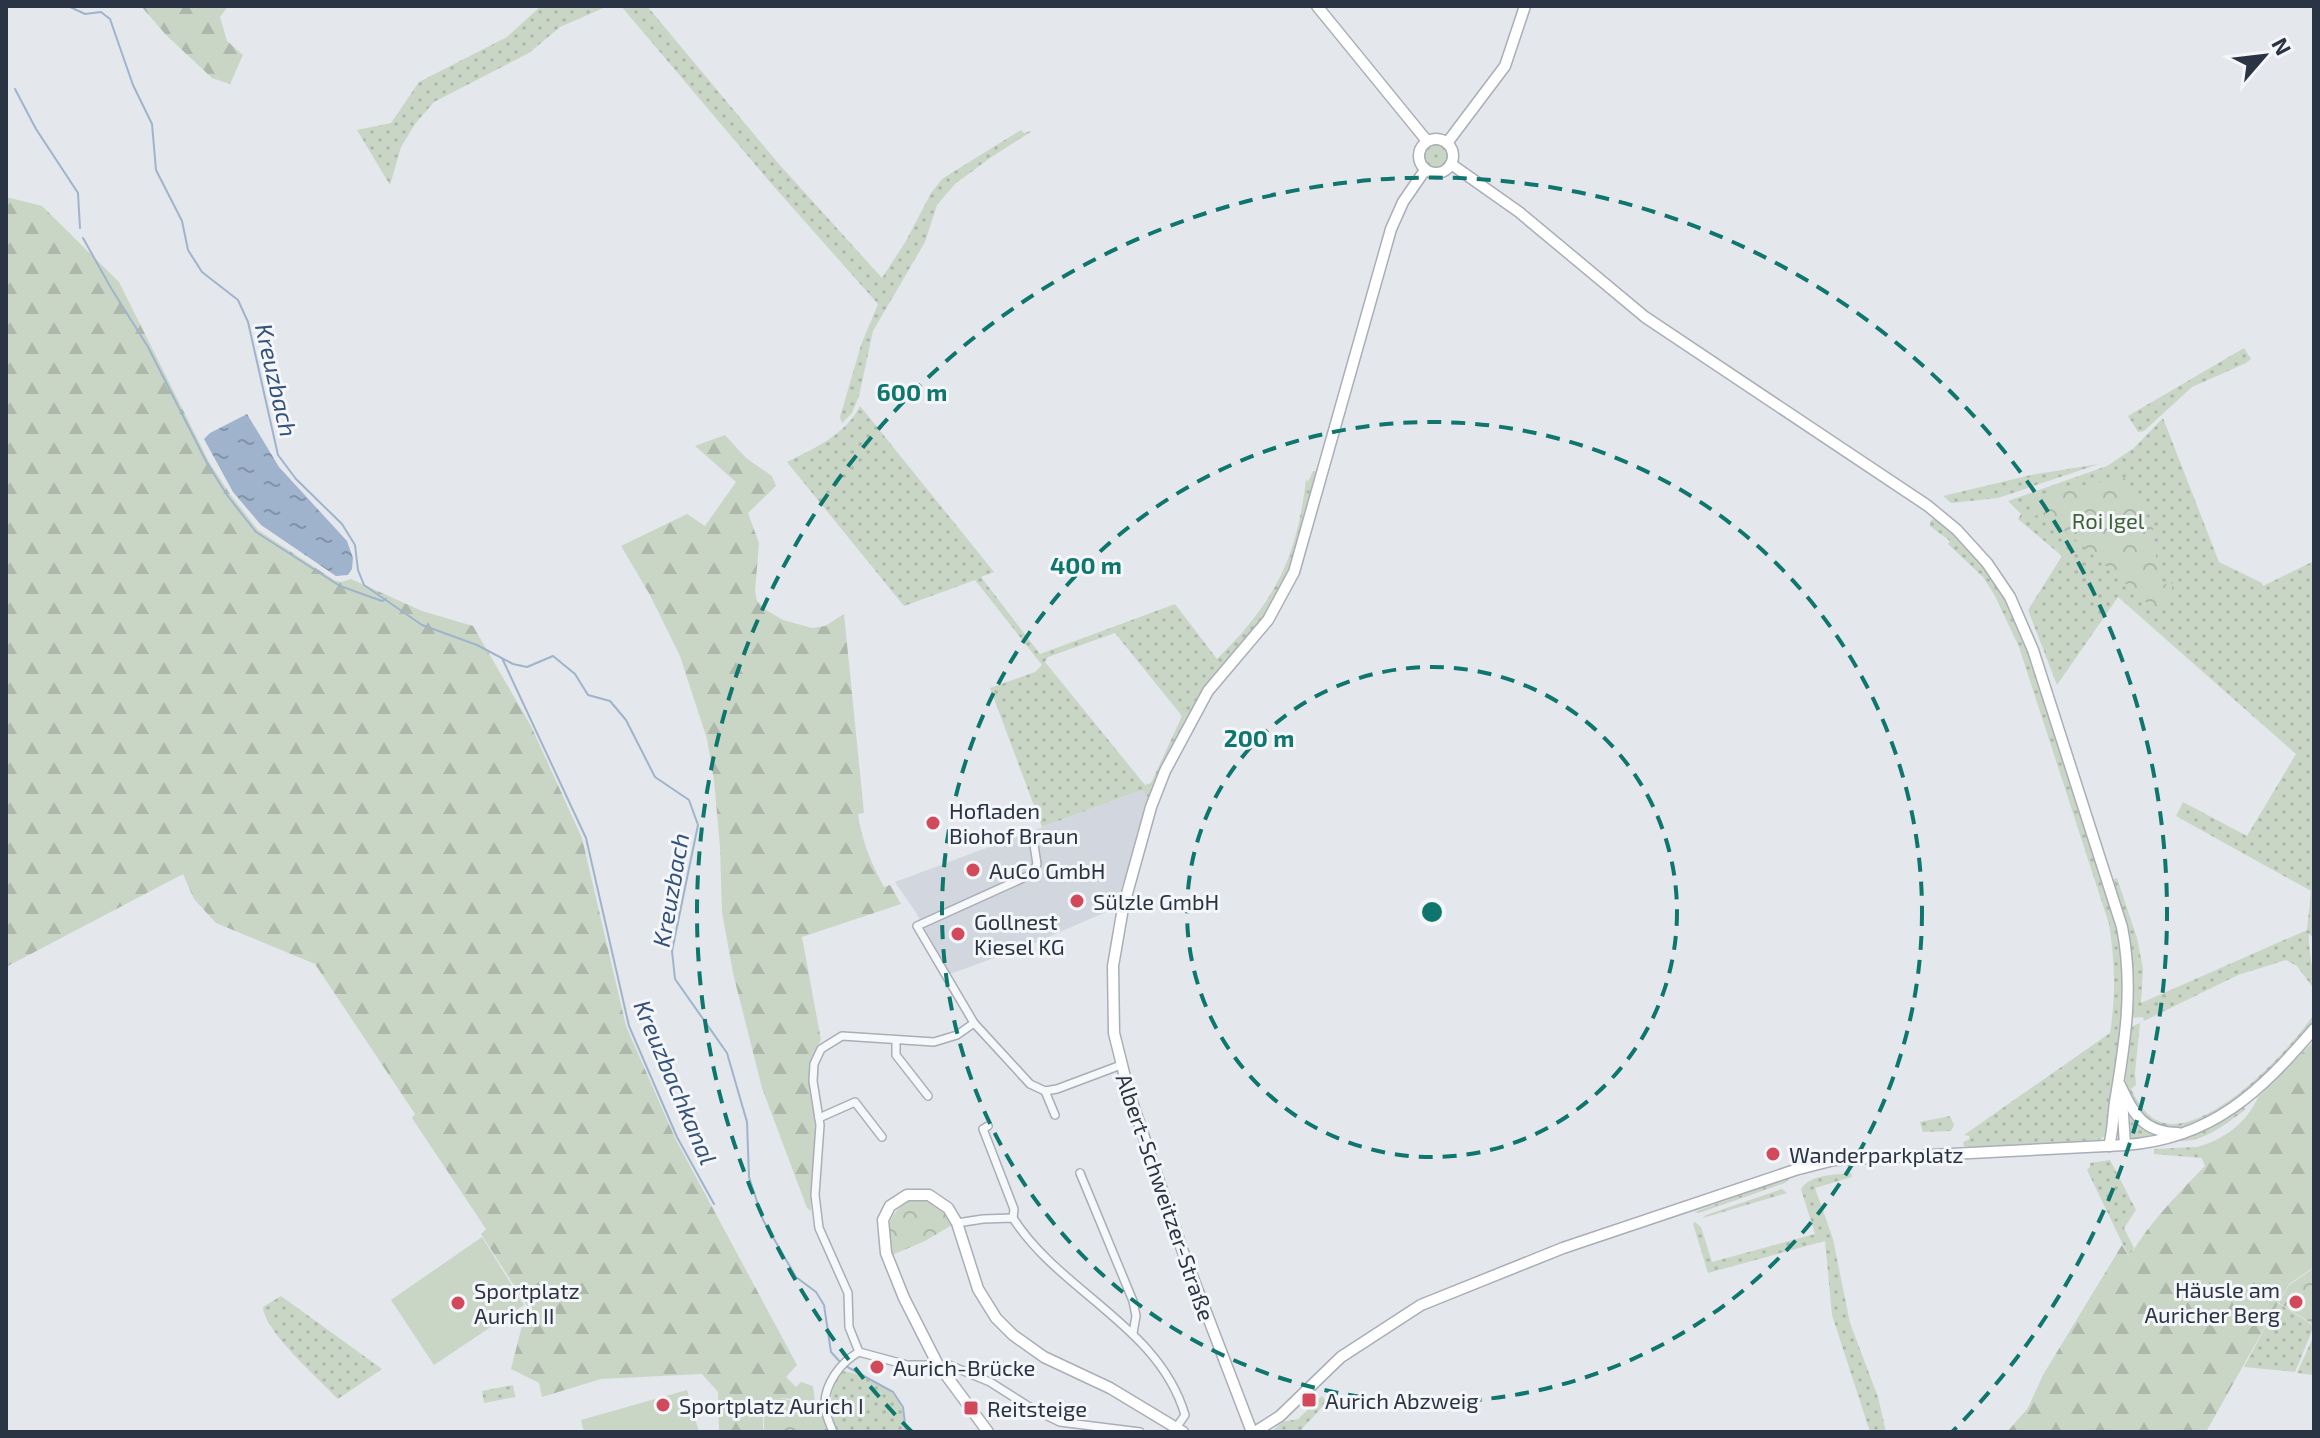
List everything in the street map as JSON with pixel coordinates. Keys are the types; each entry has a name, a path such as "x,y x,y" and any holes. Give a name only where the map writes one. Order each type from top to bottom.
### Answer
{"main road":[{"path":"1317,6 1427,141"},
{"path":"1447,143 1505,66 1525,6"},
{"path":"1438,139 1447,143 1452,151 1451,164 1439,173 1425,170 1418,157 1420,148 1427,141 1438,139"},
{"path":"1451,164 1519,212 1645,317 1928,506 1965,538 1994,572 2010,597 2033,650 2127,951 2130,996 2120,1085 2109,1146"},
{"name":"Albert-Schweitzer-Straße","path":"1254,1432 1162,1194 1121,1065 1112,1006 1116,936 1145,825 1165,771 1208,691 1268,620 1288,586 1305,538 1391,229 1411,188 1425,170"},
{"path":"1254,1432 1280,1416 1341,1357 1421,1305 1563,1248 1781,1174 1834,1160 2145,1144 2186,1133 2249,1098 2276,1073 2314,1029"},
{"path":"2120,1085 2133,1112 2144,1123 2162,1131 2186,1133"},
{"path":"2120,1085 2125,1145"},
{"path":"988,1432 937,1363 904,1298 886,1253 883,1220 895,1201 907,1195 922,1193 944,1204 957,1223 978,1289 996,1318 1013,1335 1044,1357 1110,1388 1180,1430"}],"street":[{"path":"1034,845 1037,864 1032,874 917,926 974,1023 1021,1077 1045,1091 1055,1115"},
{"path":"856,1354 849,1327 848,1293 819,1228 815,1195 820,1142 813,1073 817,1056 827,1043 850,1034 896,1041 943,1040 974,1023"},
{"path":"896,1041 896,1055 928,1096"},
{"path":"1045,1091 1092,1078 1121,1065"},
{"path":"819,1118 855,1102 882,1137"},
{"path":"988,1126 983,1129 1014,1209 1013,1218 1026,1240 1133,1333 1164,1370 1178,1392 1185,1415 1180,1430"},
{"path":"1080,1173 1133,1301 1136,1316 1133,1333"},
{"path":"957,1223 1013,1218"},
{"path":"856,1354 907,1365 937,1363 990,1382 1060,1422 1140,1432"},
{"path":"833,1432 825,1406 832,1378 856,1354"}],"shaded area":[{"path":"1142,790 1150,800 1115,908 1030,945 950,974 895,882"}],"green space":[{"path":"141,6 228,6 220,17 227,41 243,55 230,84 212,78 166,35"},
{"path":"541,6 608,6 560,27 529,53 434,102 401,147 390,185 357,130 391,123 419,82 507,37"},
{"path":"621,6 647,6 778,163 882,278 942,179 1021,130 1024,133 1032,131 955,184 937,205 925,242 873,331 859,396 852,413 842,423 840,417 861,345 878,304"},
{"path":"1435,142 1445,146 1449,156 1445,166 1435,170 1425,166 1421,156 1425,146"},
{"path":"6,197 42,206 119,282 209,462 258,530 334,580 341,582 351,579 422,611 473,626 531,726 582,838 626,1026 675,1138 797,1365 786,1377 796,1387 801,1382 813,1386 815,1402 777,1399 764,1413 764,1432 719,1432 718,1392 702,1374 601,1379 542,1397 539,1383 511,1369 527,1306 481,1234 486,1229 412,1118 415,1114 315,964 216,923 194,899 183,874 6,967"},
{"path":"2244,348 2251,359 2246,363 2192,387 2144,431 2138,432 2128,416"},
{"path":"860,406 994,572 981,577 1040,654 1175,604 1217,659 1254,618 1280,578 1296,533 1306,479 1308,482 1313,471 1318,471 1298,553 1273,609 1216,676 1150,800 1142,790 1042,827 990,688 1035,672 1042,665 975,580 904,606 787,462 828,440 854,416","holes":["1115,633 1182,716 1151,783 1145,785 1045,662 1048,657"]},
{"path":"2163,418 2219,562 2263,586 2314,561 2312,951 2309,933 2309,940 2314,989 2297,966 2286,960 2238,975 2144,1021 2143,1017 2131,1018 2133,982 2129,948 2112,880 2117,878 2137,938 2143,969 2141,1003 2307,930 2311,891 2176,816 2183,802 2247,836 2296,754 2118,597 2057,685 2028,610 2062,556 2018,519 2021,514 2008,501 2107,466 2134,448"},
{"path":"725,435 746,458 772,476 776,486 748,513 759,543 757,601 783,620 812,628 825,626 844,614 864,813 858,814 879,878 884,887 890,885 901,904 802,937 821,1040 814,1054 809,1078 815,1122 811,1211 807,1208 762,1088 733,973 722,912 720,847 707,739 680,656 621,546 687,514 705,526 736,482 695,446"},
{"path":"2099,464 1998,498 1951,503 1943,496 2031,475"},
{"name":"Roi Igel","path":"2125,478 2153,528 2159,586 2173,582 2170,597 2156,611 2055,523 2040,512 2034,517 2028,513 2033,507 2033,500 2040,496"},
{"path":"1933,519 1952,530 1982,561 2015,614 2043,688 2115,910 2126,971 2125,1015 2110,1126 2106,1135 2099,1140 1964,1146 1963,1142 1970,1139 1964,1135 2110,1033 2114,965 2109,924 2019,647 1983,577 1948,544 1950,541 1930,526"},
{"path":"2314,1014 2314,1022 2261,1082 2222,1110 2192,1125 2167,1129 2143,1118 2125,1085 2131,1027 2140,1023 2136,1085 2131,1089 2151,1117 2171,1124 2190,1121 2231,1099 2251,1083 2288,1047"},
{"path":"2314,1041 2314,1267 2289,1284 2206,1432 2007,1432 2028,1408 2043,1375 2122,1245 2129,1257 2155,1220 2205,1166 2197,1147 2225,1135 2241,1122 2258,1097"},
{"path":"2244,1107 2245,1110 2215,1131 2181,1141 2183,1137"},
{"path":"2130,1114 2159,1134 2131,1139"},
{"path":"1950,1116 1954,1125 1951,1131 1923,1132 1920,1122"},
{"path":"2197,1147 2202,1158 2154,1154 2154,1149"},
{"path":"2110,1160 2136,1210 2124,1228 2134,1248 2129,1257 2087,1170 2090,1163"},
{"path":"1851,1173 1852,1177 1815,1188 1833,1239 1850,1323 1878,1397 1886,1432 1870,1432 1832,1315 1825,1241 1708,1273 1693,1224 1695,1222 1701,1227 1712,1262 1815,1234 1801,1189 1817,1178"},
{"path":"1791,1177 1785,1183 1699,1213 1694,1212"},
{"path":"1782,1189 1787,1193 1703,1218 1706,1215"},
{"path":"913,1199 937,1205 952,1225 892,1255 888,1238 890,1222 898,1209"},
{"name":"Sportplatz Aurich II","path":"482,1237 524,1305 434,1365 391,1300"},
{"path":"2314,1268 2314,1325 2279,1303 2289,1285"},
{"path":"281,1296 382,1369 338,1399 282,1342 266,1317 263,1307"},
{"path":"2278,1303 2314,1326 2295,1372 2244,1367"},
{"path":"2314,1335 2314,1375 2297,1373"},
{"path":"841,1371 867,1377 891,1392 901,1406 905,1432 837,1432 831,1401"},
{"path":"513,1385 515,1397 484,1403 482,1391"},
{"name":"Sportplatz Aurich I","path":"687,1390 699,1432 584,1432 581,1420"},
{"path":"1322,1396 1327,1402 1299,1432 1271,1432 1282,1422 1298,1419"},
{"path":"779,1398 824,1407 832,1432 765,1432 766,1412 770,1404"}],"water":[{"path":"247,414 279,467 347,541 353,558 348,575 336,576 261,525 233,492 204,439"}],"waterway":[{"name":"Kreuzbach","path":"68,6 85,14 101,12 110,19 133,85 152,124 156,170 182,221 188,250 202,272 238,300 248,322 278,455 296,479 342,524 355,545 358,570 364,585 422,625 477,645 513,664 527,667 553,656 575,674 588,695 610,701 626,720 655,777 689,800 698,825 672,951 675,979 727,1053 747,1122 749,1177 763,1220 796,1277 816,1292 824,1305 831,1352 842,1364 893,1392 903,1407 906,1432"},
{"path":"15,89 36,129 78,193 80,228"},
{"path":"83,238 148,347 207,463 256,532 340,586 382,601 386,599"},
{"name":"Kreuzbachkanal","path":"502,658 586,838 629,1026 677,1137 714,1204"}],"place":[{"name":"Hofladen Biohof Braun","path":"933,823"},
{"name":"AuCo GmbH","path":"973,870"},
{"name":"Sülzle GmbH","path":"1077,901"},
{"name":"Gollnest Kiesel KG","path":"958,934"},
{"name":"Wanderparkplatz","path":"1773,1154"},
{"name":"Häusle am Auricher Berg","path":"2296,1302"},
{"name":"Sportplatz Aurich II","path":"458,1303"},
{"name":"Aurich-Brücke","path":"877,1367"},
{"name":"Aurich Abzweig","path":"1309,1400"},
{"name":"Sportplatz Aurich I","path":"663,1405"},
{"name":"Reitsteige","path":"971,1408"}]}
